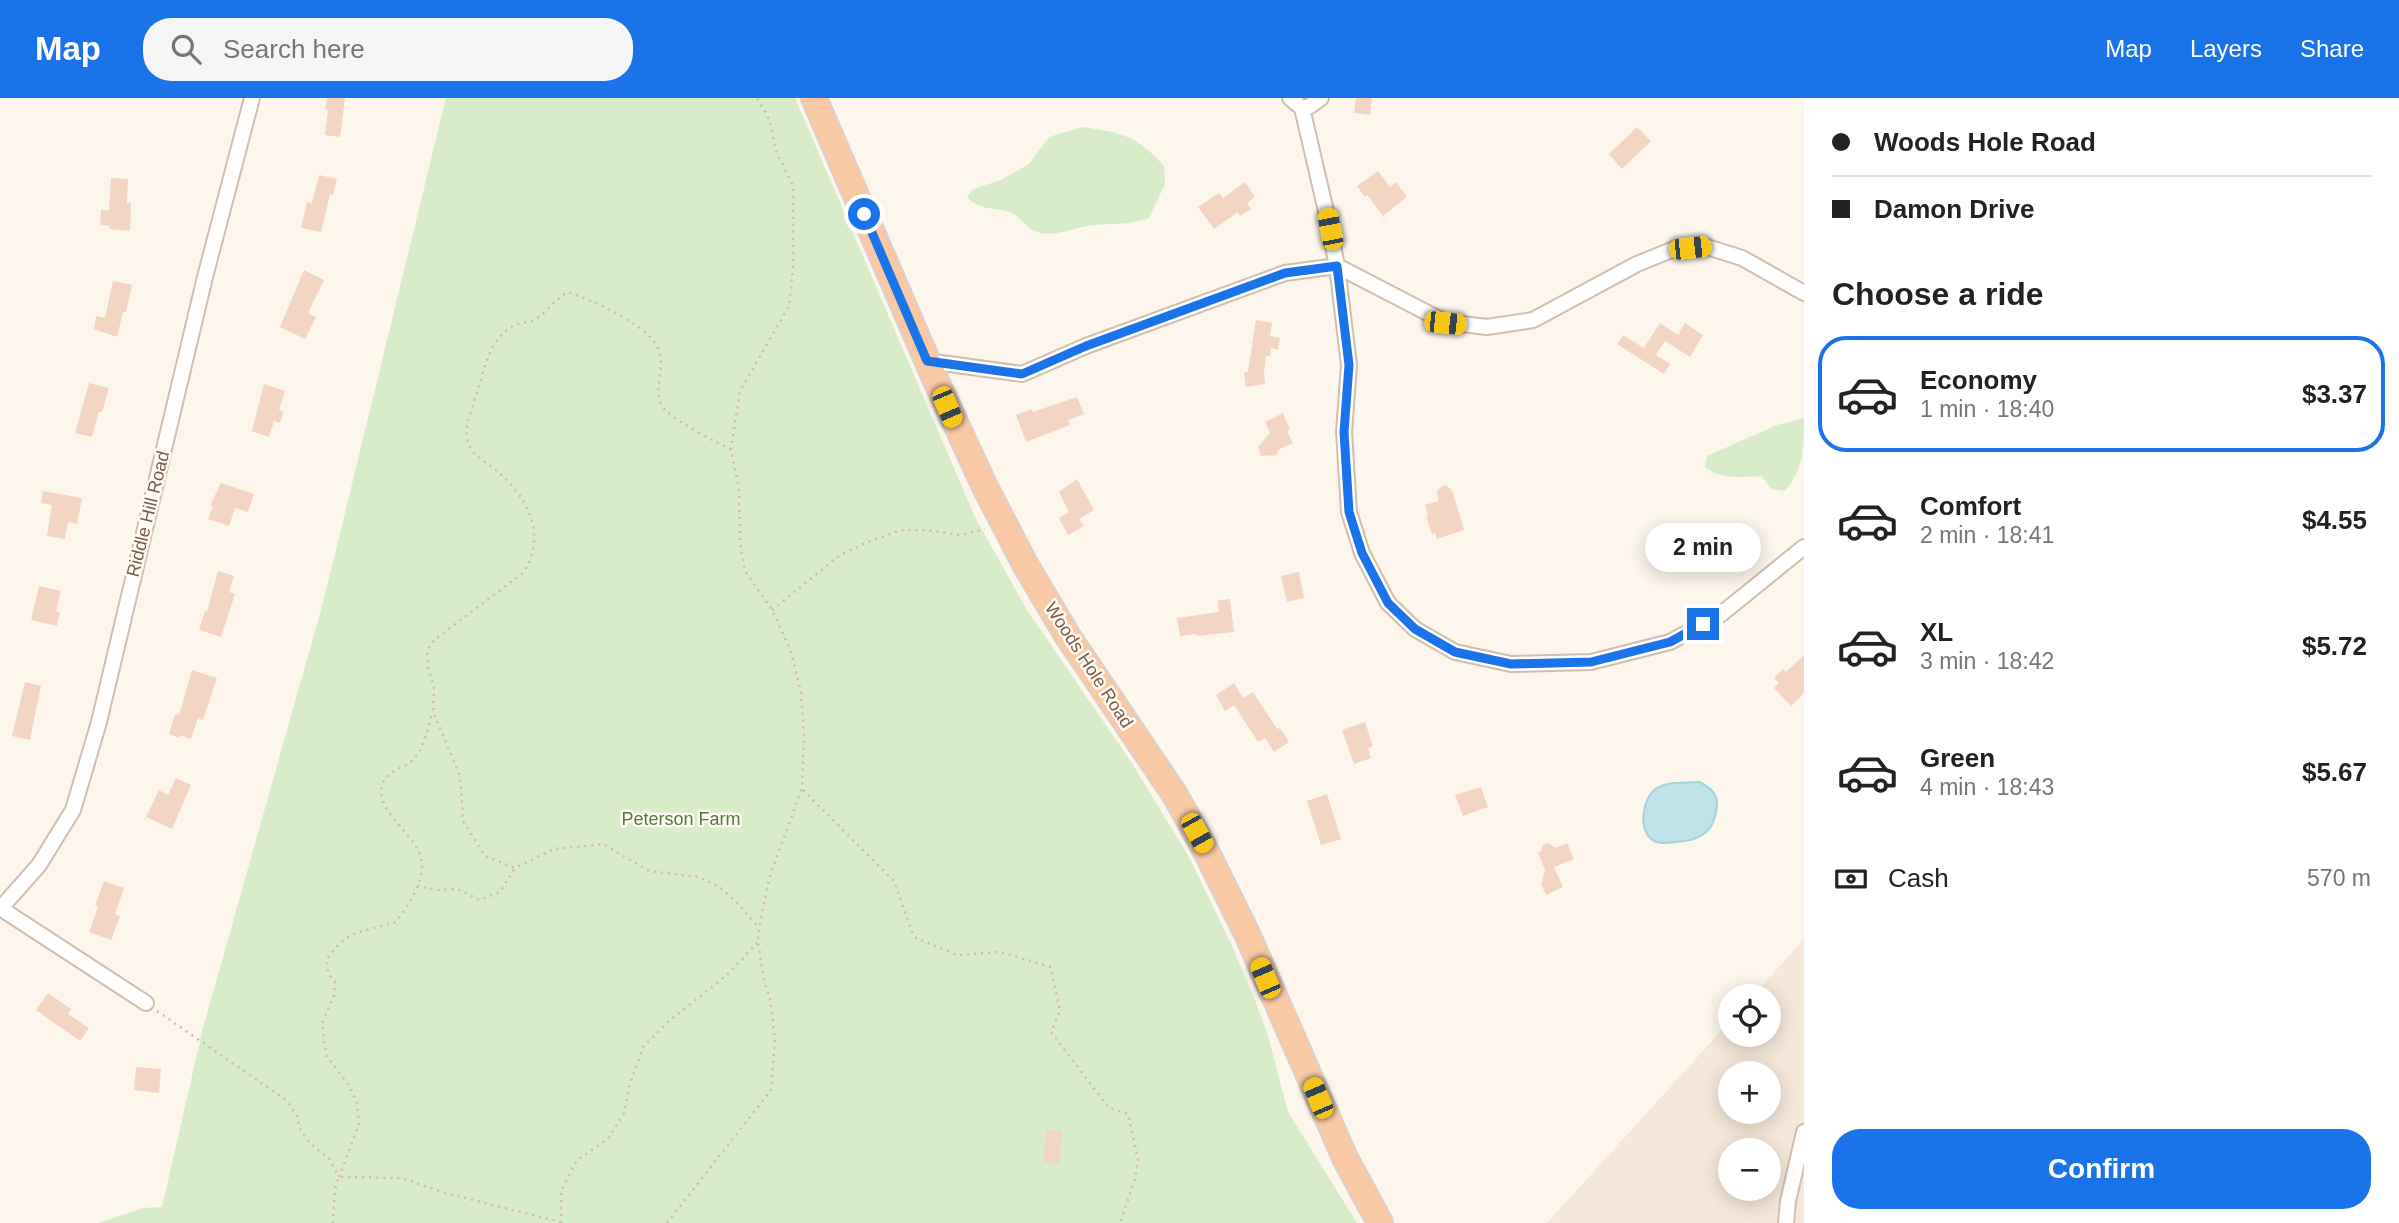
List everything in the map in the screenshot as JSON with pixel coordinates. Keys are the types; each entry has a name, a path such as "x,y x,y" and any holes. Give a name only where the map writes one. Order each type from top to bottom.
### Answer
{"highway":[{"name":"Woods Hole Road","path":"814,98 958,432 1004,524 1067,635 1175,794 1208,853 1248,936 1345,1158 1380,1223"}],"street":[{"name":"Riddle Hill Road","path":"0,909 39,865 74,810 99,722 205,277 252,98"},
{"path":"1321,98 1310,106 1296,103 1337,266 1349,365 1344,432 1349,512 1362,553 1388,603 1415,629 1455,652 1511,664 1591,662 1670,642 1720,615 1804,547"},
{"path":"927,361 1022,374 1086,346 1285,273 1337,266 1445,323 1487,327 1533,320 1637,264 1674,249 1704,246 1742,258 1804,293"},
{"path":"0,909 146,1003"},
{"path":"1786,1223 1788,1201 1804,1132"}],"path":[{"path":"667,1223 771,1090 775,1041 771,998 764,981 758,942 759,928 769,879 802,789 804,736 801,691 790,649 772,610 745,571 740,542 739,489 731,449 740,391 789,306 793,267 793,186 776,151 769,119 757,98"},
{"path":"333,1223 334,1189 359,1124 357,1103 350,1087 326,1055 322,1023 334,996 335,982 328,973 327,959 344,939 358,931 376,929 396,922 418,886 422,863 414,840 388,811 382,797 382,784 389,774 413,761 433,711 433,687 426,651 434,640 523,573 532,559 536,540 532,521 510,482 478,457 469,446 466,432 489,353 501,336 515,326 533,321 546,312 555,299 568,292 585,298 645,332 656,344 661,357 659,398 664,408 704,438 731,449"},
{"path":"772,610 840,555 868,542 901,530 927,530 961,535 1004,524"},
{"path":"433,711 460,776 463,821 485,856 515,869"},
{"path":"802,789 894,881 914,937 957,955 1001,952 1051,967 1060,1011 1051,1032 1109,1108 1128,1114 1138,1159 1135,1180 1120,1223"},
{"path":"418,886 437,890 458,889 479,900 500,892 515,869 554,849 603,844 649,871 698,877 721,888 759,928"},
{"path":"339,1177 401,1178 449,1194 561,1222 562,1191 577,1160 608,1139 624,1112 629,1087 643,1047 668,1022 727,975 758,942"},
{"path":"146,1003 286,1100 297,1116 301,1132 315,1148 329,1158 339,1177"}],"shaded area":[{"path":"1804,939 1804,1223 1547,1223 1718,1034 1718,1047 1781,1047 1781,984 1764,984"}],"green space":[{"name":"Peterson Farm","path":"446,98 795,98 975,517 1027,610 1131,762 1189,857 1252,992 1268,1036 1288,1112 1357,1223 98,1223 143,1208 162,1207 203,1028 324,599"},
{"path":"1082,127 1128,137 1164,166 1165,184 1149,218 1059,233 1044,233 1033,230 1011,213 980,206 967,197 973,189 1001,180 1029,164 1049,137"},
{"path":"1804,418 1802,457 1796,474 1785,491 1771,489 1762,476 1724,476 1705,467 1707,456 1777,425"}],"water":[{"path":"1700,782 1713,792 1717,801 1715,816 1709,829 1692,840 1659,843 1649,837 1645,830 1644,814 1652,792 1667,784"}],"building":[{"path":"327,98 345,98 340,137 325,135"},
{"path":"1356,98 1372,98 1370,115 1354,113"},
{"path":"1637,127 1651,141 1622,169 1609,154"},
{"path":"1378,171 1390,187 1396,182 1407,197 1383,216 1357,186"},
{"path":"319,175 337,179 321,232 301,228 307,202 312,203"},
{"path":"111,178 128,179 130,231 100,225 101,210 109,210"},
{"path":"1245,182 1255,197 1247,203 1251,209 1240,216 1238,212 1214,229 1198,207 1219,193 1223,198"},
{"path":"304,270 324,280 308,313 316,317 305,339 280,327"},
{"path":"113,281 132,285 117,337 94,329 96,316 105,318"},
{"path":"1256,320 1272,323 1270,336 1280,338 1278,350 1271,348 1270,356 1266,356 1265,384 1246,387 1244,373 1248,372"},
{"path":"1660,323 1678,335 1685,323 1703,335 1690,357 1665,341 1656,355 1670,364 1664,374 1617,344 1623,335 1644,348"},
{"path":"89,383 109,388 92,437 75,433"},
{"path":"264,384 285,391 279,410 284,411 280,423 274,421 269,437 252,431"},
{"path":"1077,397 1084,414 1068,420 1070,425 1026,442 1016,415"},
{"path":"1283,413 1293,443 1278,450 1277,455 1261,456 1258,447 1270,433 1265,422"},
{"path":"1077,479 1094,510 1079,519 1084,526 1068,535 1059,518 1069,512 1059,492"},
{"path":"221,483 254,494 248,512 235,508 229,526 208,519 213,506 210,506"},
{"path":"1445,485 1452,490 1464,530 1437,539 1435,533 1432,534 1425,505 1438,501 1437,490"},
{"path":"43,491 82,498 77,524 68,522 65,539 47,536 52,505 41,503"},
{"path":"1714,530 1717,548 1702,551 1703,555 1686,558 1681,537"},
{"path":"218,571 234,576 229,592 235,594 221,637 199,630"},
{"path":"1299,572 1304,598 1287,602 1281,576"},
{"path":"39,586 61,591 56,611 60,612 57,626 31,620"},
{"path":"1230,599 1234,632 1180,636 1177,618 1219,612 1218,600"},
{"path":"1804,655 1804,693 1791,706 1774,688 1779,683 1774,678 1783,669 1786,672"},
{"path":"192,670 217,678 203,720 198,718 191,739 180,735 179,738 169,734 175,714 179,715"},
{"path":"25,682 41,686 30,740 12,736"},
{"path":"1234,683 1243,698 1253,692 1277,729 1280,728 1289,742 1274,752 1265,738 1258,742 1234,705 1225,711 1216,695"},
{"path":"1365,722 1373,746 1368,748 1371,758 1354,764 1342,730"},
{"path":"176,778 191,785 172,829 146,817 159,790 168,795"},
{"path":"1481,787 1488,807 1463,816 1455,795"},
{"path":"1327,794 1341,839 1321,845 1307,801"},
{"path":"1548,843 1556,848 1567,843 1574,859 1554,867 1563,887 1546,895 1541,884 1545,870 1538,853 1543,845"},
{"path":"104,881 124,888 115,914 120,916 111,940 89,932"},
{"path":"48,993 71,1009 68,1014 89,1028 80,1041 36,1010"},
{"path":"136,1067 161,1069 159,1093 134,1090"},
{"path":"1046,1130 1062,1131 1059,1164 1043,1162"}],"route":[{"path":"864,214 927,361 1022,374 1086,346 1285,273 1337,266 1349,365 1344,432 1349,512 1362,553 1388,603 1415,629 1455,652 1511,664 1591,662 1670,642 1703,624"}]}
